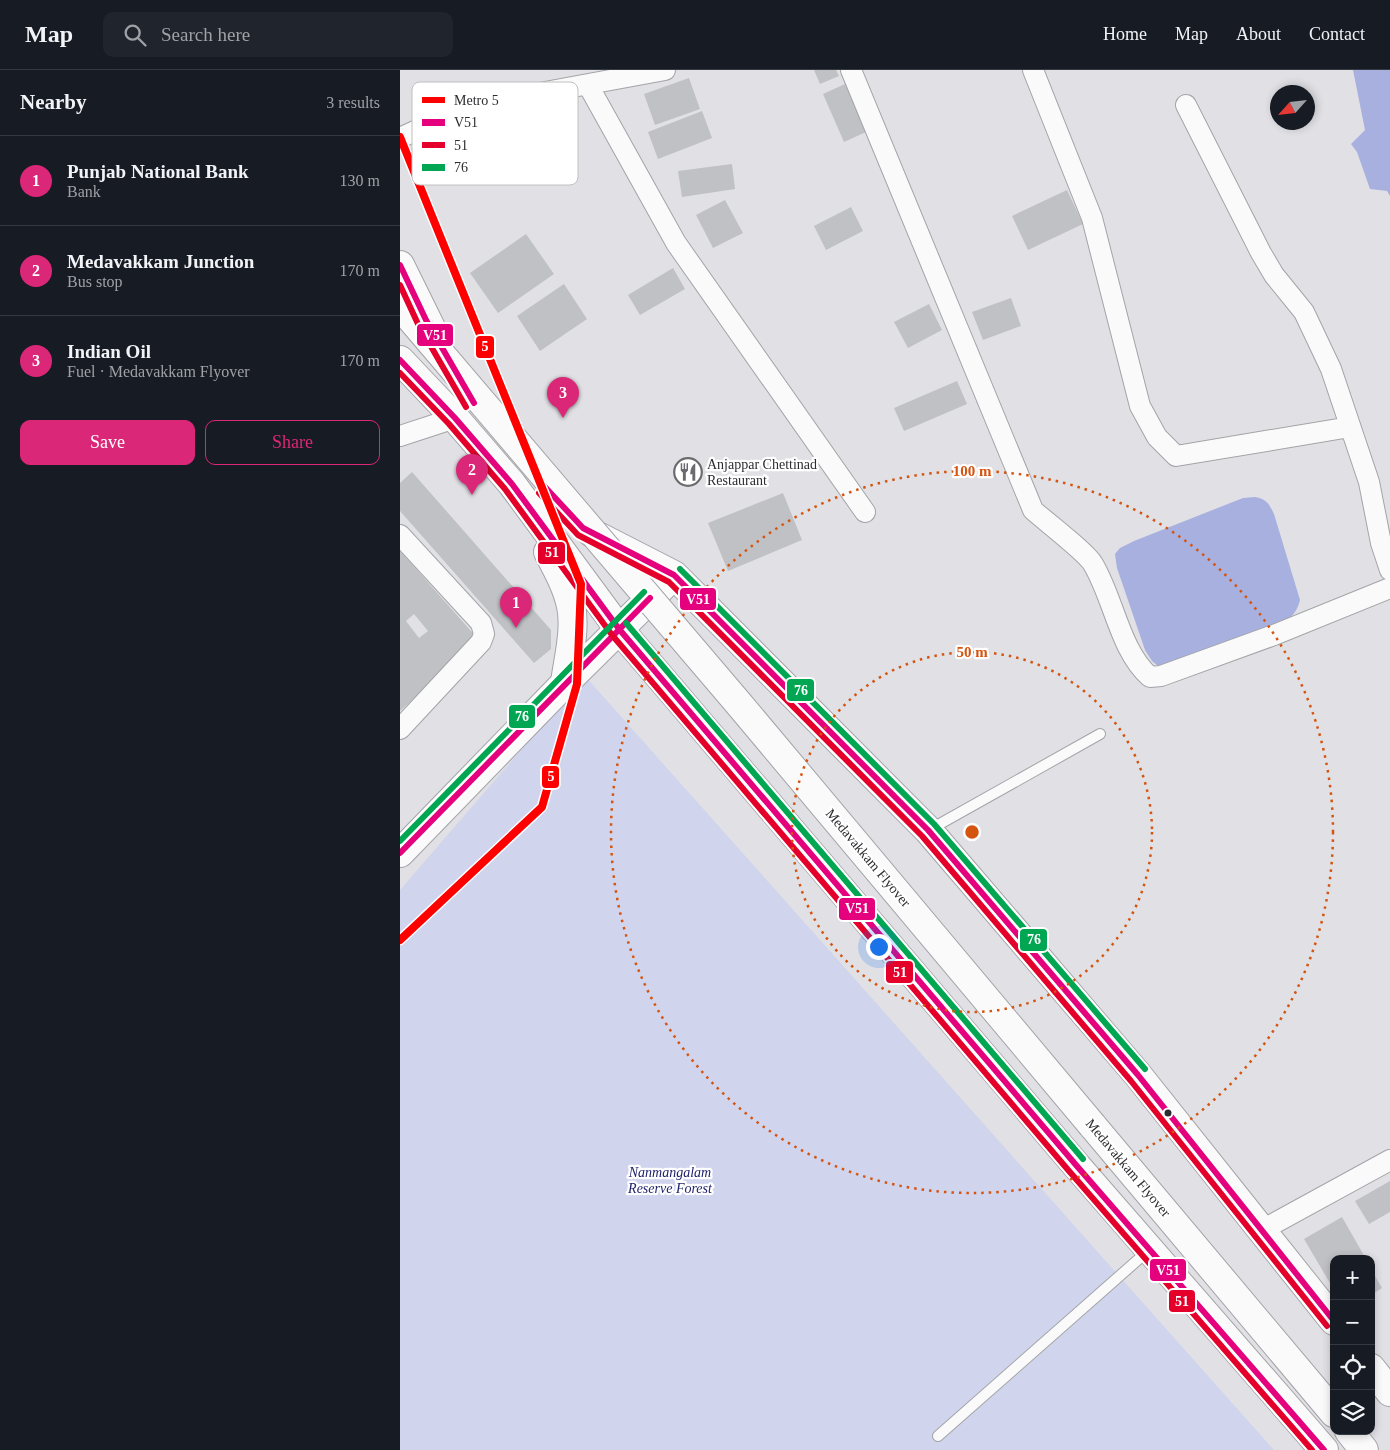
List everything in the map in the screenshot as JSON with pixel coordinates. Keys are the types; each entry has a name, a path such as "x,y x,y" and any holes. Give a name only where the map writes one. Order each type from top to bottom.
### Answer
{"main road":[{"path":"400,265 426,320 483,418 583,528 674,575 928,830 1120,1054 1330,1316"},
{"name":"Medavakkam Flyover","path":"400,306 739,704 1330,1408"},
{"path":"400,360 455,418 512,484 619,629 1324,1450"},
{"path":"512,484 558,571 571,606 571,634 565,683"},
{"path":"400,853 565,683 674,575"},
{"path":"1375,1373 1390,1392"},
{"path":"1352,1435 1364,1450"}],"street":[{"path":"578,87 665,70"},
{"path":"851,70 1033,510 1092,562 1112,603 1131,653 1140,670 1150,678 1161,676 1274,635 1390,588"},
{"path":"1033,70 1092,218 1140,406 1157,437 1176,456 1350,427"},
{"path":"588,85 676,243 865,512"},
{"path":"1186,105 1261,253 1274,275 1292,296 1308,321 1330,369 1369,482 1382,543 1390,570"},
{"path":"400,138 412,133"},
{"path":"400,436 455,418"},
{"path":"400,535 481,623 484,634 481,642 400,729"},
{"path":"1262,1230 1390,1160"}],"lane":[{"path":"928,830 1100,734"},
{"path":"938,1436 1150,1249"}],"green space":[{"name":"Nanmangalam Reserve Forest","path":"585,676 1274,1450 400,1450 400,890"}],"water":[{"path":"1353,70 1390,70 1390,196 1387,191 1370,189 1357,152 1351,144 1365,130"},
{"path":"1255,497 1267,502 1274,514 1300,600 1297,609 1289,618 1276,625 1158,666 1152,661 1145,650 1117,568 1115,554 1120,548 1134,541 1243,498"}],"building":[{"path":"814,70 836,70 839,76 820,84"},
{"path":"689,78 700,109 655,125 644,94"},
{"path":"845,84 866,132 844,142 823,94"},
{"path":"702,111 712,138 658,159 648,132"},
{"path":"732,164 735,189 682,197 678,171"},
{"path":"1067,190 1083,224 1028,250 1012,216"},
{"path":"725,200 743,233 713,248 696,215"},
{"path":"851,207 863,231 826,250 814,226"},
{"path":"526,234 554,274 498,313 470,273"},
{"path":"673,268 685,289 640,315 628,295"},
{"path":"564,284 587,319 540,351 517,316"},
{"path":"1011,298 1021,326 983,340 972,312"},
{"path":"929,304 942,330 908,348 894,322"},
{"path":"957,381 967,404 904,431 894,408"},
{"path":"412,472 551,630 551,649 534,663 400,511 400,483"},
{"path":"783,493 802,540 728,571 708,523"},
{"path":"400,551 479,640 400,711","holes":["414,614 428,631 419,638 406,621"]},
{"path":"1390,1181 1390,1212 1369,1224 1355,1201"},
{"path":"1342,1217 1364,1255 1330,1255 1330,1283 1304,1239"},
{"path":"1375,1276 1382,1288 1375,1292"}],"metro line":[{"name":"5","path":"400,137 412,167"},
{"name":"5","path":"400,940 542,807 577,684 581,584 419,185"}],"transit line":[{"name":"V51","path":"400,265 426,320 474,403"},
{"name":"51","path":"400,285 418,324 466,407"},
{"name":"V51","path":"400,360 455,418 512,484 619,629 1076,1165 1324,1450"},
{"name":"51","path":"400,373 449,424 505,489 612,635 1069,1171 1312,1450"},
{"name":"V51","path":"545,487 583,528 674,575 928,830 1138,1075 1330,1316"},
{"name":"51","path":"539,493 578,535 669,582 922,836 1131,1081 1327,1326"},
{"name":"76","path":"680,569 934,824 1145,1069"},
{"name":"76","path":"400,841 644,592"},
{"name":"V51","path":"400,853 650,598"},
{"name":"76","path":"626,623 1083,1159"}],"place":[{"name":"Indian Oil","path":"563,418"},
{"name":"Anjappar Chettinad Restaurant","path":"688,472"},
{"name":"Medavakkam Junction","path":"472,495"},
{"name":"Punjab National Bank","path":"516,628"}]}
